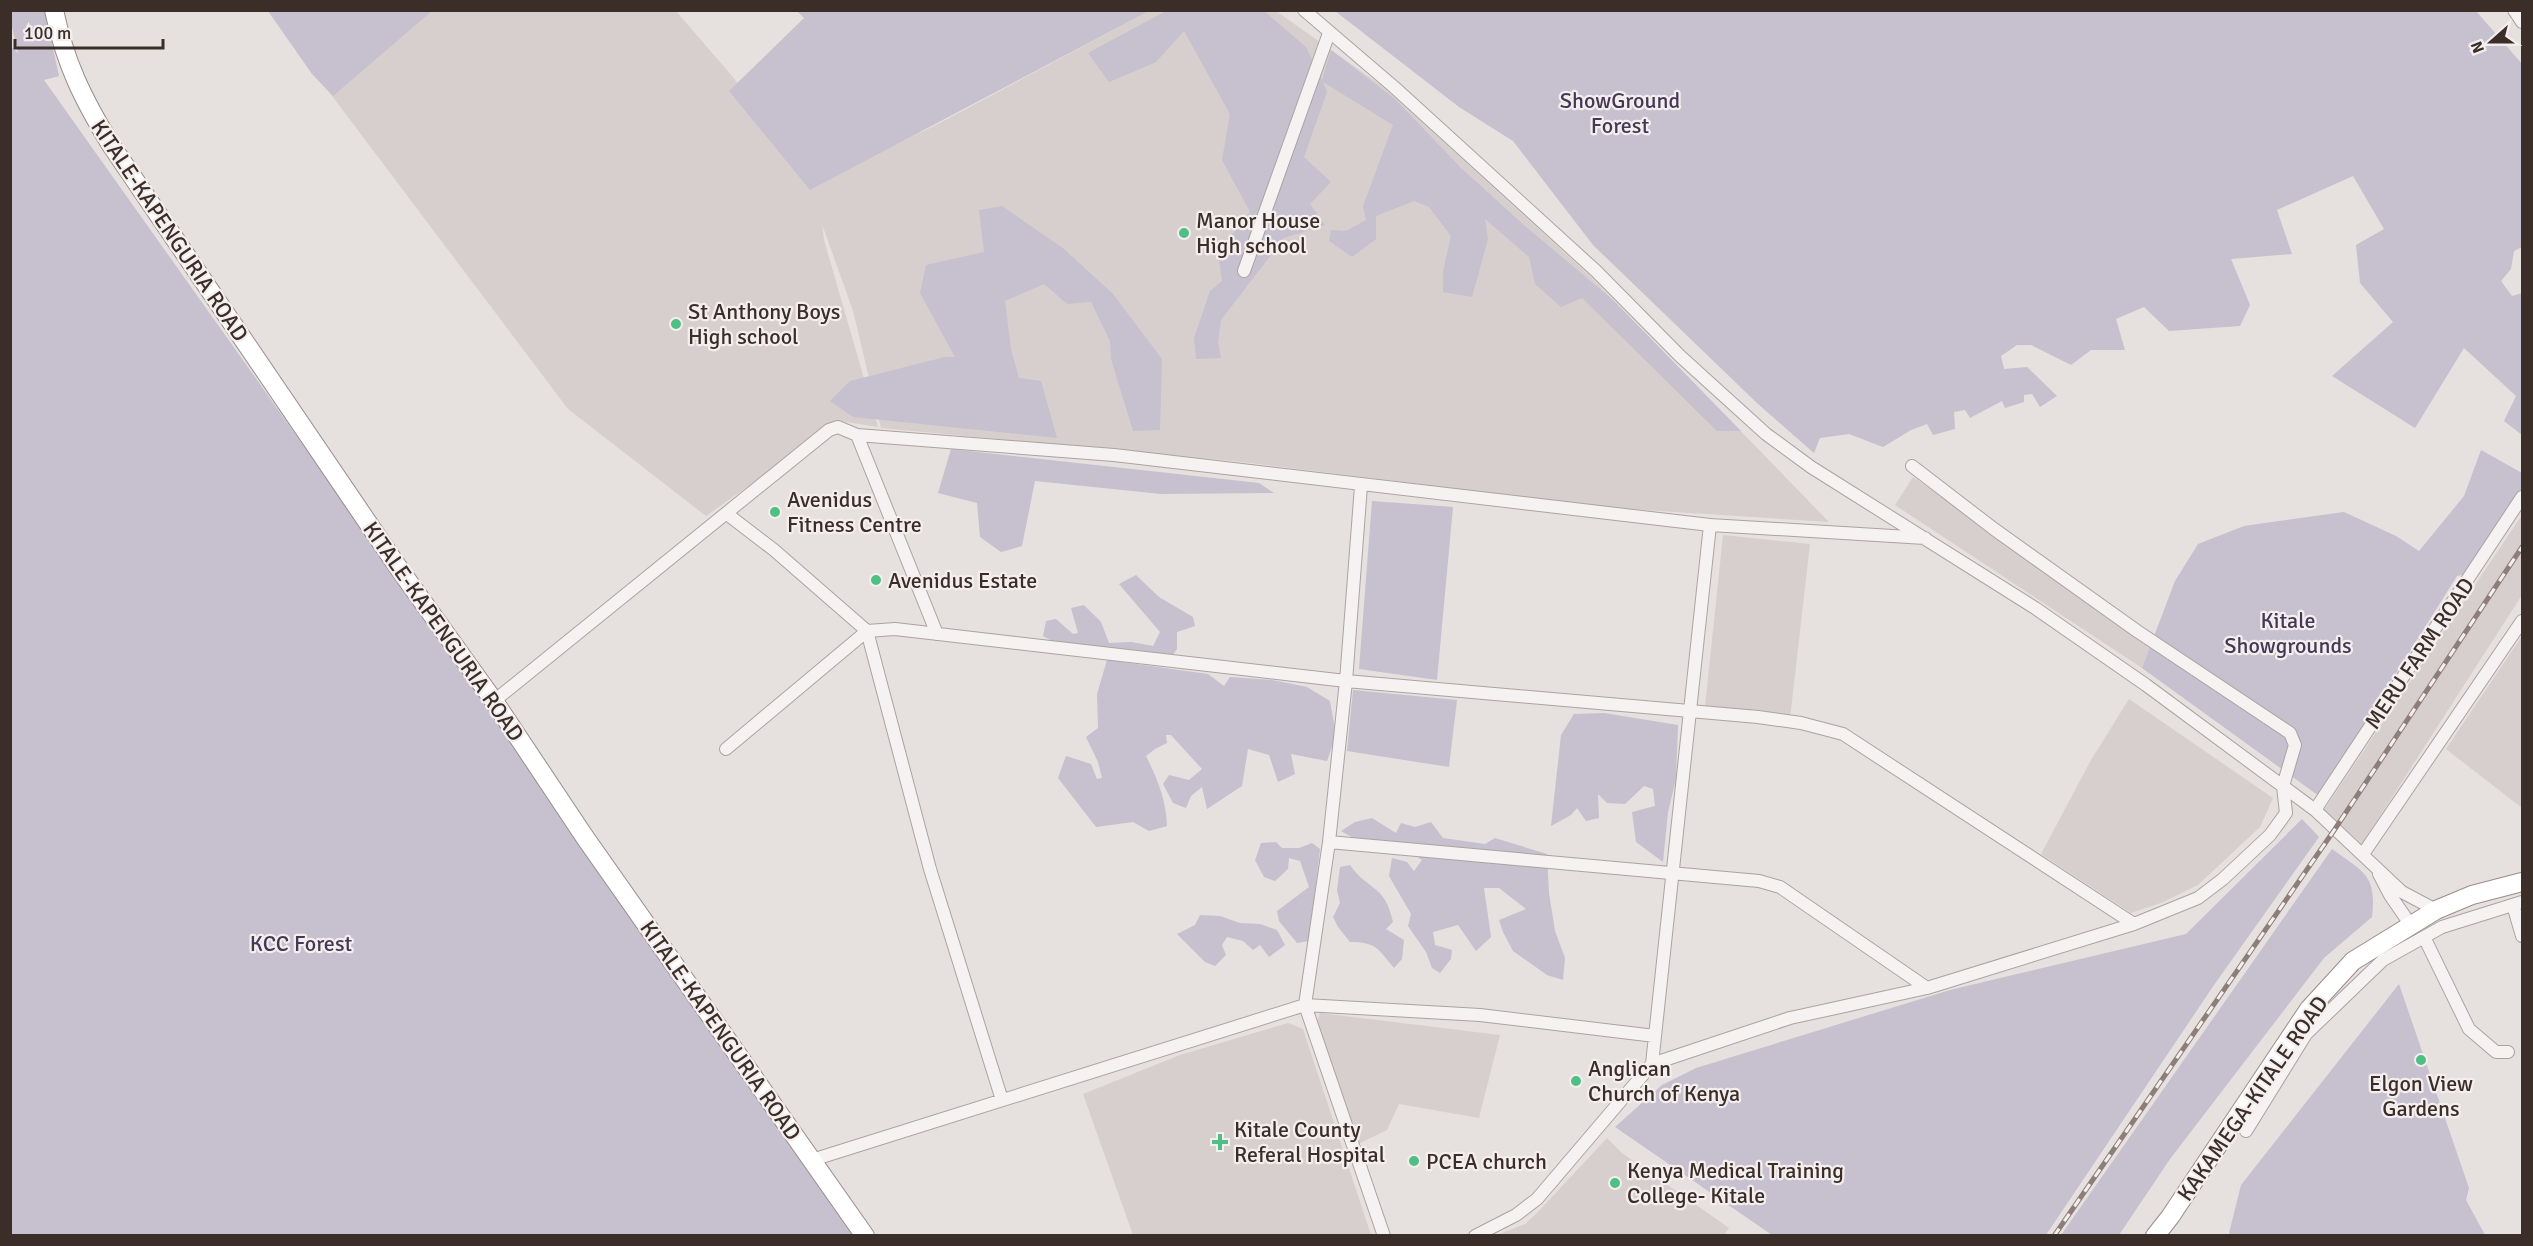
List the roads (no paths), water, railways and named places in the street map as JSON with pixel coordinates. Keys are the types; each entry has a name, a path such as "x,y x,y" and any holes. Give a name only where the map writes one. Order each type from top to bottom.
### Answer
{"highway":[{"name":"KITALE-KAPENGURIA ROAD","path":"54,10 75,82 111,145 400,570 494,701 584,836 865,1236"},
{"name":"KAKAMEGA-KITALE ROAD","path":"2155,1236 2309,1009 2353,961 2436,910 2472,895 2523,882"},
{"name":"KAKAMEGA-KITALE ROAD","path":"2162,1236 2170,1217"}],"street":[{"path":"1304,10 1394,87 1596,271 1680,356 1766,434 1811,467 2035,608 2118,666 2315,810 2402,892 2436,910"},
{"path":"2514,10 2523,22"},
{"path":"1244,271 1329,33"},
{"path":"494,701 830,430 838,427 857,435 1114,455 1361,486 1710,525 1926,538"},
{"path":"857,435 937,634"},
{"path":"1475,1236 1516,1215 1537,1199 1652,1064 1790,1018 1928,988 2134,924 2198,898 2223,879 2270,834 2286,813 2283,786 2295,746 2290,733 2137,631 1994,529 1912,466"},
{"path":"1361,486 1346,681 1329,842 1305,1005 1383,1236"},
{"name":"MERU FARM ROAD","path":"2315,810 2523,496"},
{"path":"727,514 774,550 867,631 930,869 1002,1100"},
{"path":"1652,1064 1710,525"},
{"path":"2363,854 2523,621"},
{"path":"726,749 867,631 895,629 1346,681 1801,723 1843,734 2134,924"},
{"path":"1329,842 1671,874 1737,878 1780,887 1928,988"},
{"path":"2377,870 2390,895 2410,924"},
{"path":"2246,1131 2306,1034 2383,960 2442,927 2518,903 2523,936"},
{"path":"2424,938 2469,1029 2496,1052 2508,1052"},
{"path":"812,1160 1305,1005 1480,1015 1655,1036"}],"railway":[{"path":"2054,1236 2335,829 2522,547"}],"place":[{"name":"Manor House High school","path":"1184,233"},
{"name":"St Anthony Boys High school","path":"676,324"},
{"name":"Avenidus Fitness Centre","path":"775,512"},
{"name":"Avenidus Estate","path":"876,580"},
{"name":"Elgon View Gardens","path":"2421,1060"},
{"name":"Anglican Church of Kenya","path":"1576,1081"},
{"name":"Kitale County Referal Hospital","path":"1220,1142"},
{"name":"PCEA church","path":"1414,1161"},
{"name":"Kenya Medical Training College- Kitale","path":"1615,1183"}],"park label":[{"name":"ShowGround Forest","path":"1620,112"},
{"name":"Kitale Showgrounds","path":"2288,632"},
{"name":"KCC Forest","path":"301,943"}]}
